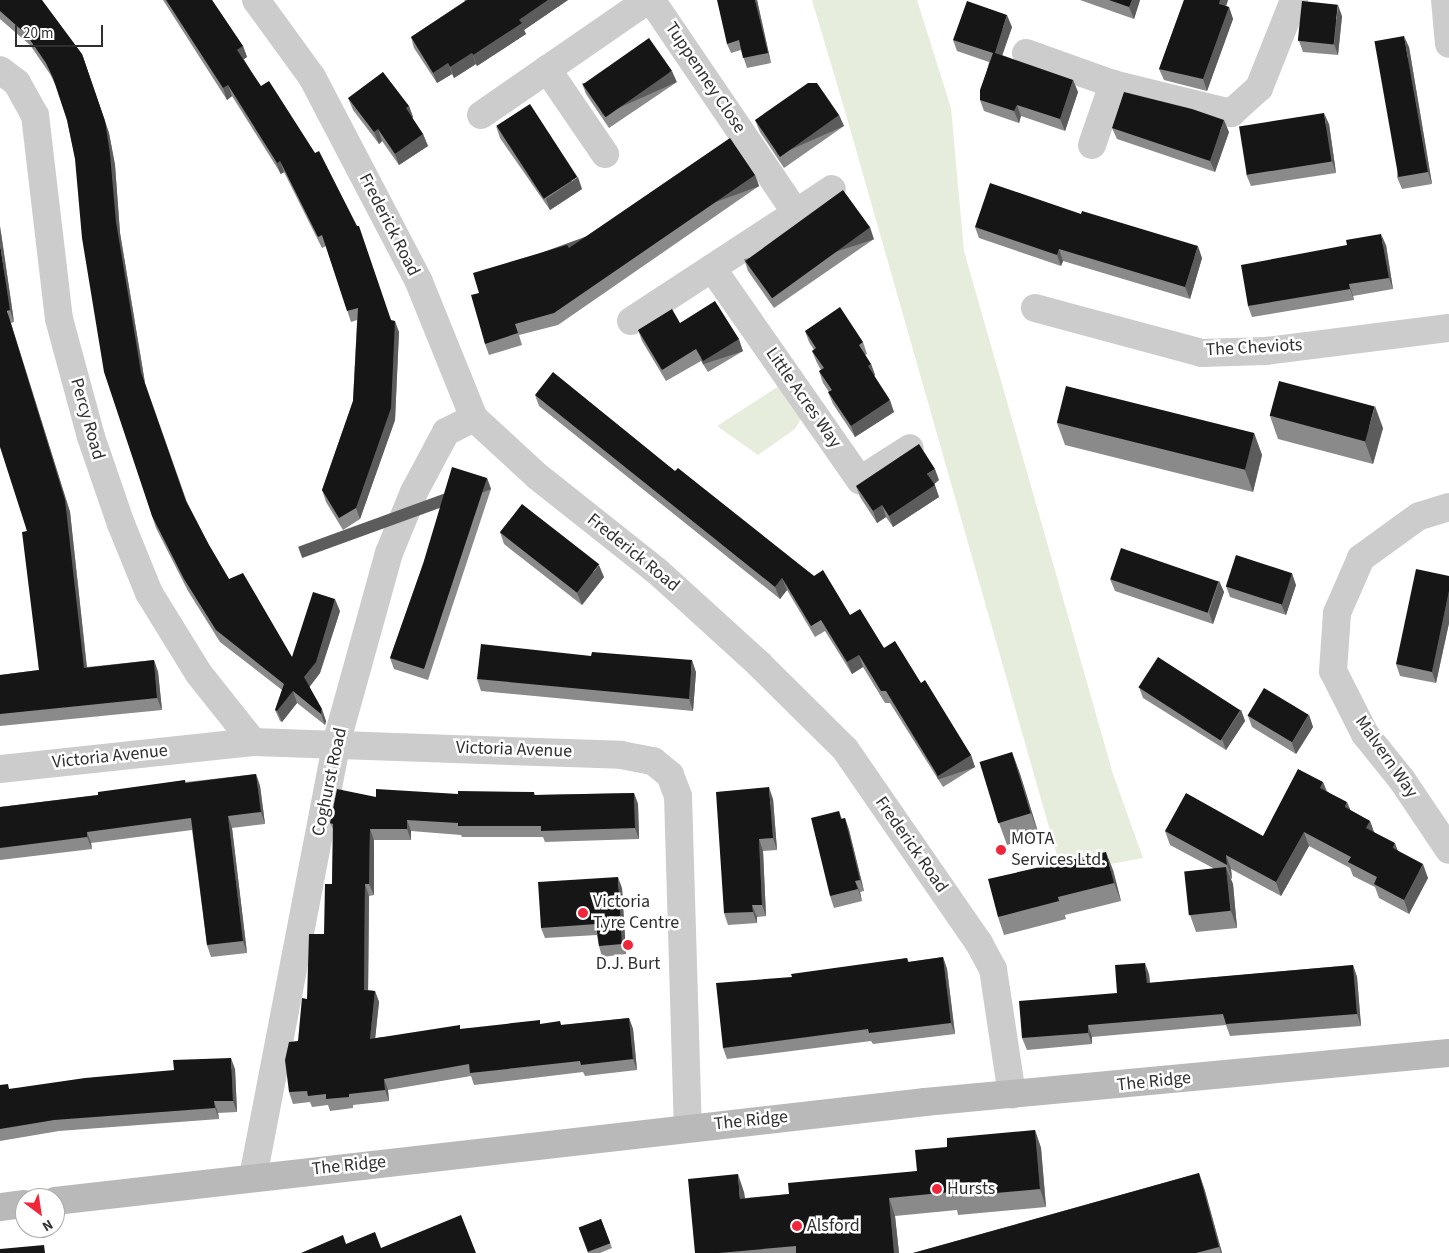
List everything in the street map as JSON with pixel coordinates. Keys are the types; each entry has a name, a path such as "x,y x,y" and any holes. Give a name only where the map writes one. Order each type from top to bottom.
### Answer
{"main road":[{"name":"The Ridge","path":"65,1200 688,1127 1449,1053"},
{"path":"0,1207 15,1205"}],"street":[{"name":"Frederick Road","path":"256,0 312,77 321,94 419,282 474,418 537,476 658,572 759,664 845,749 979,943 993,969 1012,1095"},
{"name":"Tuppenney Close","path":"481,115 650,0 796,213"},
{"path":"1026,53 1113,84 1231,113 1259,88 1294,0"},
{"path":"1445,0 1449,44"},
{"path":"547,69 605,154"},
{"name":"Percy Road","path":"0,70 17,83 35,115 59,319 91,437 121,524 149,593 199,674 252,742"},
{"path":"1092,145 1113,84"},
{"path":"631,321 832,189"},
{"name":"Little Acres Way","path":"712,268 860,480 910,448"},
{"name":"The Cheviots","path":"1035,308 1202,353 1266,351 1449,328"},
{"name":"Coghurst Road","path":"253,1177 336,744 389,554 414,492 446,432 474,418"},
{"name":"Malvern Way","path":"1449,507 1419,516 1361,558 1337,612 1333,671 1365,734 1402,780 1449,850"},
{"name":"Victoria Avenue","path":"0,769 252,742 621,754 653,761 670,775 678,796 688,1127"}],"green space":[{"path":"812,0 917,0 951,108 964,251 1113,774 1143,858 1062,873"},
{"path":"782,384 801,419 795,429 758,455 717,426"}],"building":[{"path":"0,0 42,0 82,54 105,121 116,222 141,372 186,501 209,545 229,579 243,573 292,657 313,592 335,599 316,662 304,677 322,709 321,714 293,691 277,711 275,710 284,684 216,630 184,579 152,516 104,372 82,238 75,159 67,120 46,63 26,34 0,11"},
{"path":"166,0 212,0 243,46 237,50 261,86 269,81 315,153 319,151 357,226 359,226 391,320 395,321 391,408 356,508 339,518 322,490 353,401 358,308 347,311 322,235 318,237 280,161 277,163 228,85 223,88"},
{"path":"467,0 548,0 519,20 522,23 473,55 472,53 450,67 448,63 433,73 411,37"},
{"path":"717,0 755,0 768,53 743,58 739,40 727,44"},
{"path":"1109,0 1132,0 1129,7"},
{"path":"1184,0 1220,0 1219,4 1229,7 1203,79 1159,69"},
{"path":"967,1 1007,15 995,53 1073,80 1060,119 1017,105 1014,111 980,100 980,90 993,53 953,40"},
{"path":"1302,1 1338,5 1334,45 1298,41"},
{"path":"1404,36 1428,172 1398,177 1374,41"},
{"path":"649,38 672,71 606,117 583,84"},
{"path":"383,72 409,106 406,108 423,134 395,154 378,129 374,132 348,98"},
{"path":"808,83 817,83 839,115 780,157 755,120"},
{"path":"1124,92 1192,109 1224,120 1210,161 1112,128"},
{"path":"530,104 577,177 544,199 496,126"},
{"path":"1324,113 1332,161 1247,175 1239,126"},
{"path":"730,138 755,175 554,313 515,324 518,333 485,344 471,295 479,293 473,273 567,245 569,248"},
{"path":"990,183 1081,214 1082,211 1198,246 1185,287 1059,249 1057,255 975,227"},
{"path":"843,190 870,227 772,298 745,261"},
{"path":"1381,234 1389,278 1349,284 1350,289 1248,306 1241,265 1347,245 1346,240"},
{"path":"0,244 10,310 7,311 65,500 84,668 154,660 157,698 0,714 0,675 39,670 22,532 27,531 0,447"},
{"path":"715,301 739,339 703,361 696,349 662,370 638,330 672,309 680,323"},
{"path":"840,307 863,342 859,345 871,364 868,366 890,400 851,426 828,392 832,390 819,371 824,368 812,351 816,348 805,331"},
{"path":"553,372 675,471 678,468 814,576 823,570 850,615 860,609 884,648 895,641 921,683 925,680 971,755 938,776 886,691 881,691 859,655 847,662 821,620 811,626 782,578 775,587 535,395"},
{"path":"1279,381 1375,407 1365,441 1270,416"},
{"path":"1066,386 1254,433 1245,470 1057,423"},
{"path":"919,444 935,469 927,474 935,485 889,516 882,505 873,511 856,486"},
{"path":"452,467 487,478 424,669 390,658 423,564"},
{"path":"522,504 599,564 577,593 500,532"},
{"path":"1121,548 1218,582 1208,613 1110,579"},
{"path":"1236,555 1292,573 1282,605 1226,586"},
{"path":"1416,569 1449,576 1449,591 1432,672 1396,664"},
{"path":"481,644 591,656 592,652 692,660 689,699 477,679"},
{"path":"1158,657 1240,710 1221,741 1138,687"},
{"path":"1264,688 1309,715 1292,742 1248,715"},
{"path":"1012,752 1031,813 998,823 979,762"},
{"path":"1298,769 1323,782 1320,788 1347,802 1345,807 1370,821 1366,828 1395,843 1393,848 1423,864 1404,900 1374,884 1377,877 1348,862 1351,857 1304,832 1276,882 1226,855 1227,865 1165,831 1186,793 1263,836"},
{"path":"256,774 261,812 228,816 243,941 207,945 191,818 87,832 87,837 0,848 0,807 98,795 98,792 185,780 185,783"},
{"path":"769,787 773,838 759,839 762,905 752,905 753,912 724,913 716,792"},
{"path":"337,789 376,797 376,789 458,794 458,791 534,792 534,795 634,793 635,828 541,831 541,826 458,826 458,823 407,820 407,829 370,829 369,884 365,884 364,990 375,991 370,1039 460,1025 460,1029 540,1020 540,1024 560,1021 561,1025 629,1018 633,1059 581,1065 580,1061 470,1073 469,1064 384,1079 385,1090 349,1094 349,1097 326,1099 326,1094 308,1096 307,1091 289,1092 285,1060 289,1042 298,1041 302,998 307,999 309,934 324,934 325,884 332,884 333,824 330,823"},
{"path":"839,811 841,819 845,818 860,880 855,881 858,889 830,896 811,818"},
{"path":"1106,852 1114,883 1058,897 1059,901 998,917 988,879"},
{"path":"1226,867 1231,911 1189,915 1184,871"},
{"name":"Victoria Tyre Centre","path":"618,877 622,944 599,946 596,924 541,928 538,882"},
{"path":"943,957 951,1023 869,1033 868,1029 723,1048 716,983 792,977 791,974 907,958 908,962"},
{"path":"1145,963 1147,983 1353,965 1357,1014 1226,1024 1223,1014 1088,1025 1088,1033 1022,1038 1019,1001 1117,993 1115,965"},
{"path":"231,1058 233,1101 214,1101 215,1108 54,1120 0,1129 0,1085 8,1084 9,1089 85,1078 174,1070 173,1060"},
{"path":"1035,1130 1040,1189 952,1197 951,1192 889,1198 894,1253 796,1253 796,1246 719,1253 695,1253 688,1179 738,1174 740,1199 789,1194 788,1183 917,1171 915,1150 947,1147 947,1138"},
{"path":"1199,1173 1219,1247 1196,1253 913,1253"},
{"path":"461,1215 476,1253 301,1253 343,1235 346,1244 375,1232 381,1248"},
{"path":"601,1219 610,1243 588,1252 579,1228"},
{"path":"44,1245 45,1253 0,1253 0,1249"}],"place":[{"name":"MOTA Services Ltd.","path":"1001,850"},
{"name":"Victoria Tyre Centre","path":"583,913"},
{"name":"D.J. Burt","path":"628,945"},
{"name":"Hursts","path":"937,1189"},
{"name":"Alsford","path":"797,1226"}]}
